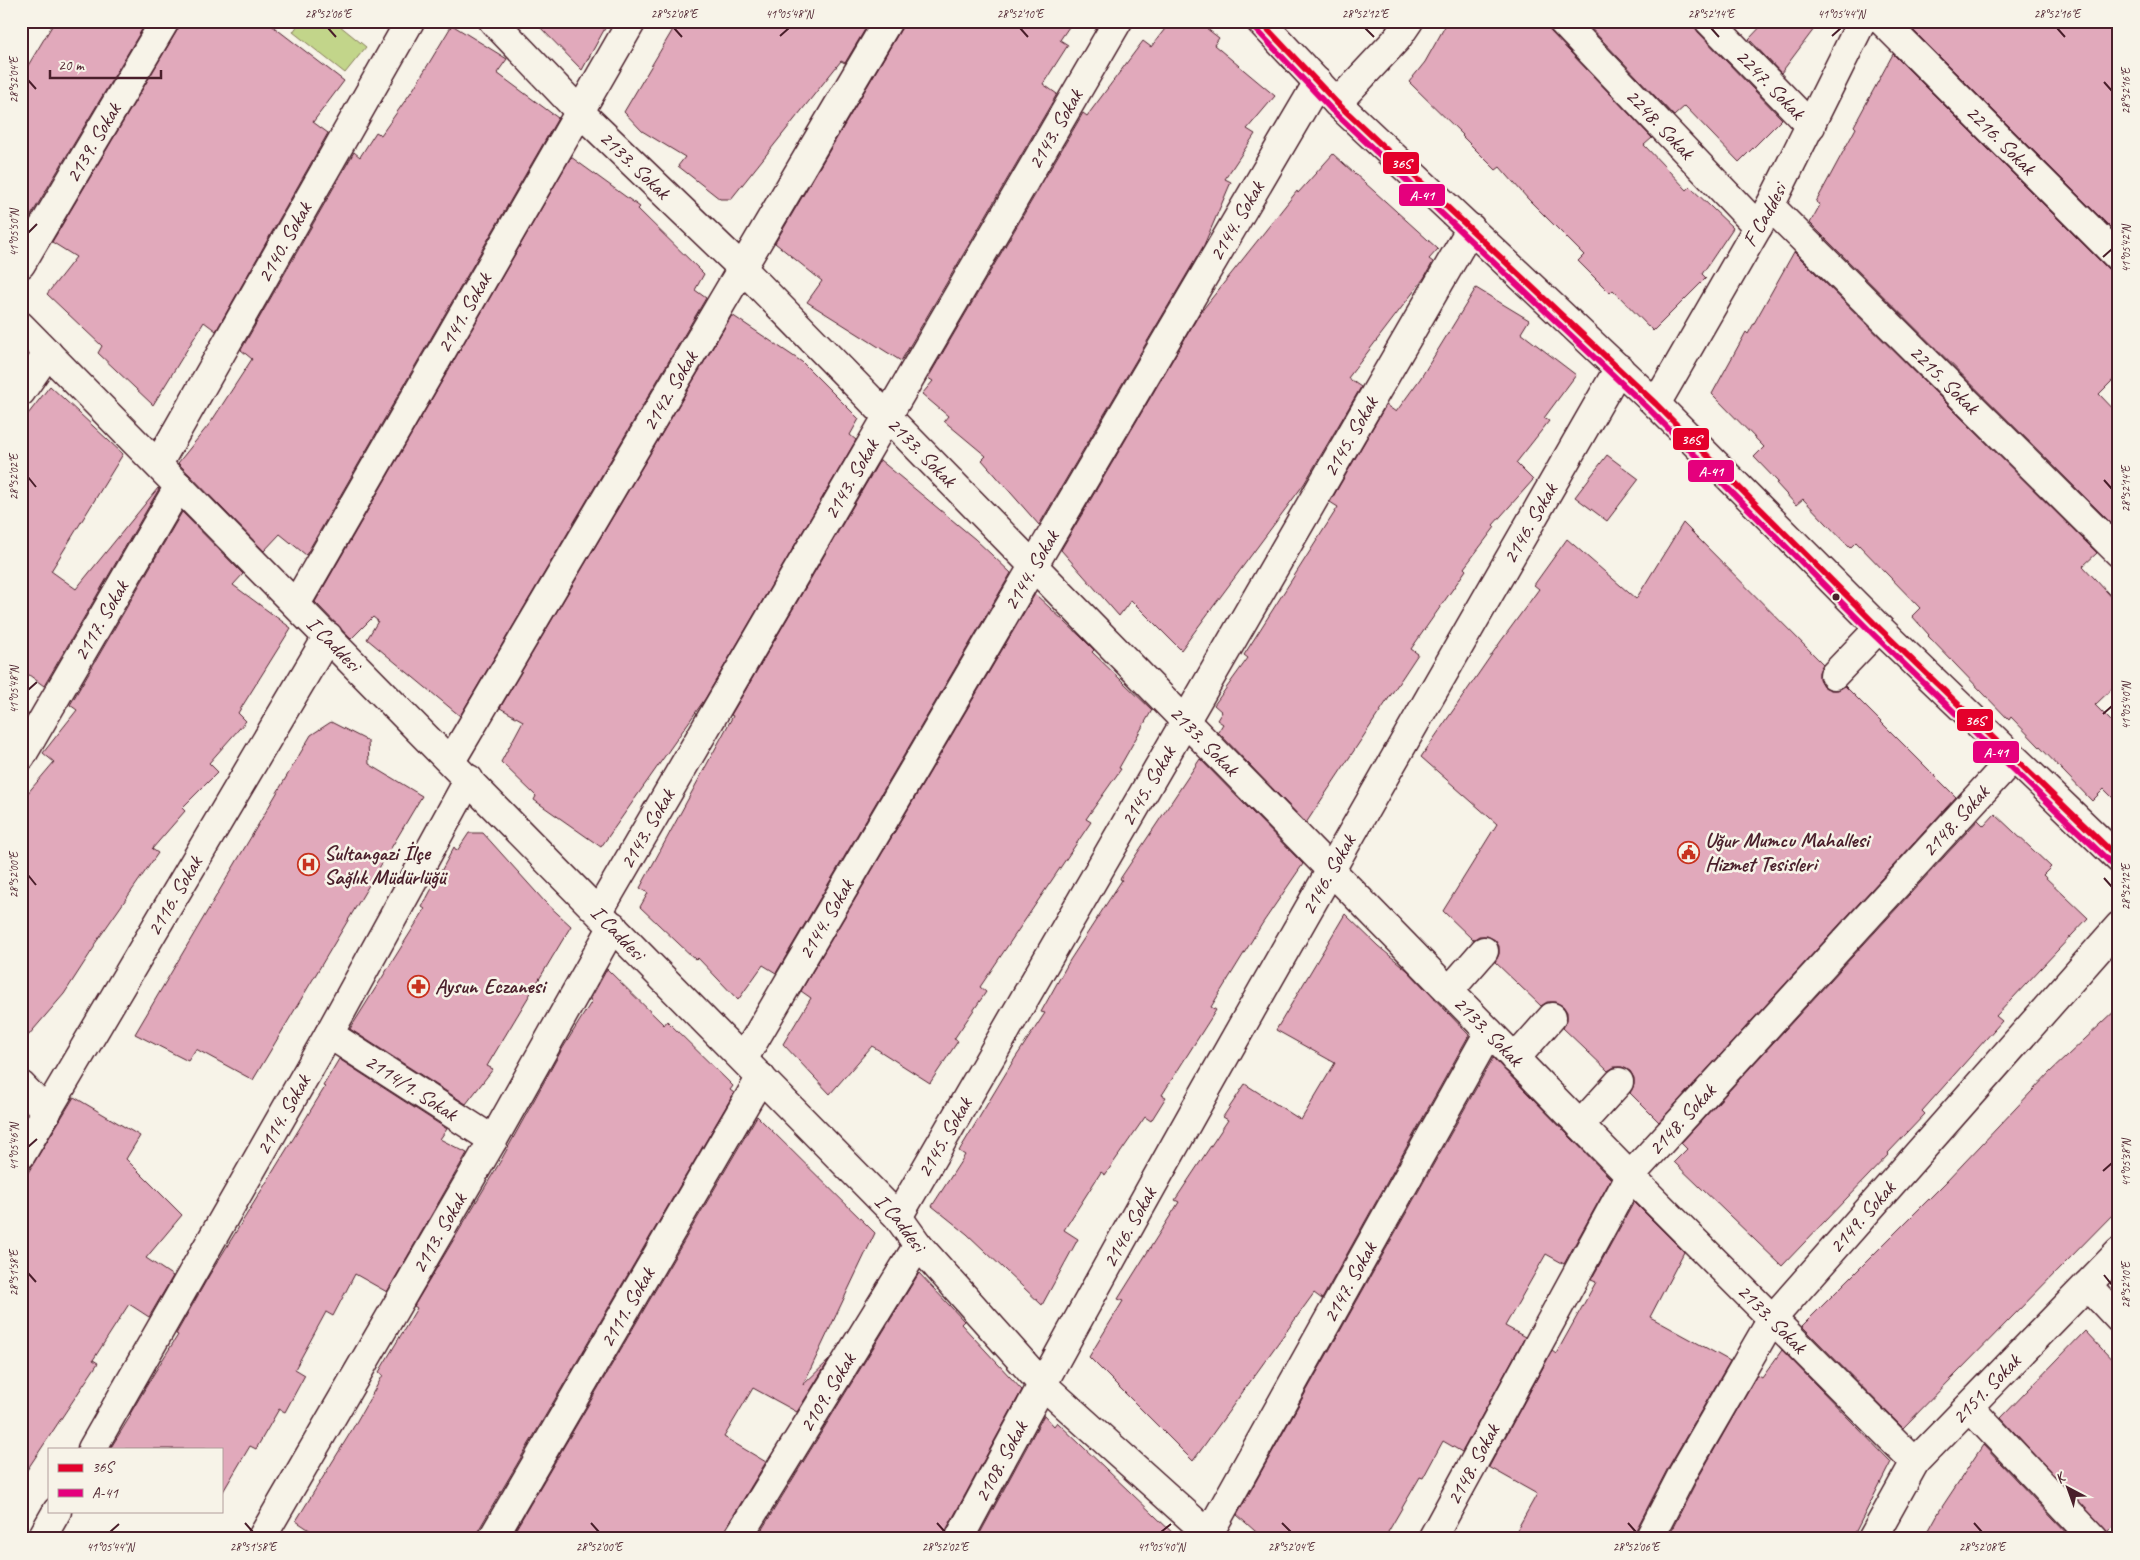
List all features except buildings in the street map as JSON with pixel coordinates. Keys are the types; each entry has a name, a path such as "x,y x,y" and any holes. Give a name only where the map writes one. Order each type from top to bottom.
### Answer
{"street":[{"name":"2139. Sokak","path":"21,264 165,21"},
{"name":"2140. Sokak","path":"158,464 410,21"},
{"name":"2133. Sokak","path":"493,21 580,112 742,268 1630,1176 1916,1462"},
{"name":"2141. Sokak","path":"296,604 632,21"},
{"name":"2142. Sokak","path":"460,770 742,268 888,21"},
{"name":"2143. Sokak","path":"606,919 888,417 1118,21"},
{"path":"1260,21 1337,103 1619,368 2012,759 2119,859"},
{"path":"1337,103 1396,40 1409,21"},
{"name":"2248. Sokak","path":"1562,21 1764,216"},
{"name":"2247. Sokak","path":"1709,21 1811,126"},
{"name":"F Caddesi","path":"1656,404 1764,216 1811,126 1862,21"},
{"name":"2216. Sokak","path":"1882,21 2119,258"},
{"name":"2144. Sokak","path":"752,1068 1033,567 1318,82"},
{"name":"2215. Sokak","path":"1764,216 2119,553"},
{"name":"2145. Sokak","path":"898,1217 1471,228"},
{"name":"I Caddesi","path":"21,326 898,1217 918,1245 1042,1384 1209,1537"},
{"path":"21,392 48,353"},
{"name":"2146. Sokak","path":"1042,1384 1331,870 1619,368"},
{"name":"2117. Sokak","path":"21,757 179,486"},
{"path":"1834,675 1879,628"},
{"name":"2116. Sokak","path":"21,1155 328,636"},
{"name":"2148. Sokak","path":"1432,1539 1630,1176 2012,759"},
{"name":"2114. Sokak","path":"93,1448 329,1034 460,770"},
{"name":"2113. Sokak","path":"261,1539 493,1140 606,919"},
{"name":"2149. Sokak","path":"1649,1539 1683,1473 1772,1319 2119,926"},
{"path":"1449,991 1484,951"},
{"path":"1515,1058 1552,1016"},
{"name":"2147. Sokak","path":"1209,1537 1489,1032"},
{"name":"2114/1. Sokak","path":"329,1034 493,1140"},
{"name":"2111. Sokak","path":"492,1539 752,1068"},
{"path":"1580,1125 1618,1082"},
{"path":"21,1085 47,1112"},
{"name":"2109. Sokak","path":"737,1539 918,1245"},
{"name":"2151. Sokak","path":"1872,1539 1916,1462 2119,1252"},
{"path":"2087,1285 2119,1319"},
{"name":"2108. Sokak","path":"959,1539 1042,1384"},
{"path":"1969,1406 2094,1539"},
{"path":"41,1539 56,1512"}],"green space":[{"path":"301,21 334,21 366,47 345,73 293,32"}],"transit line":[{"name":"36S","path":"1260,21 1337,103 1656,404 1879,628 2119,859"},
{"name":"A-41","path":"1254,27 1331,109 1650,410 1873,634 2113,865"}],"place":[{"name":"Uğur Mumcu Mahallesi Hizmet Tesisleri","path":"1689,852"},
{"name":"Sultangazi İlçe Sağlık Müdürlüğü","path":"308,865"},
{"name":"Aysun Eczanesi","path":"419,986"}]}
